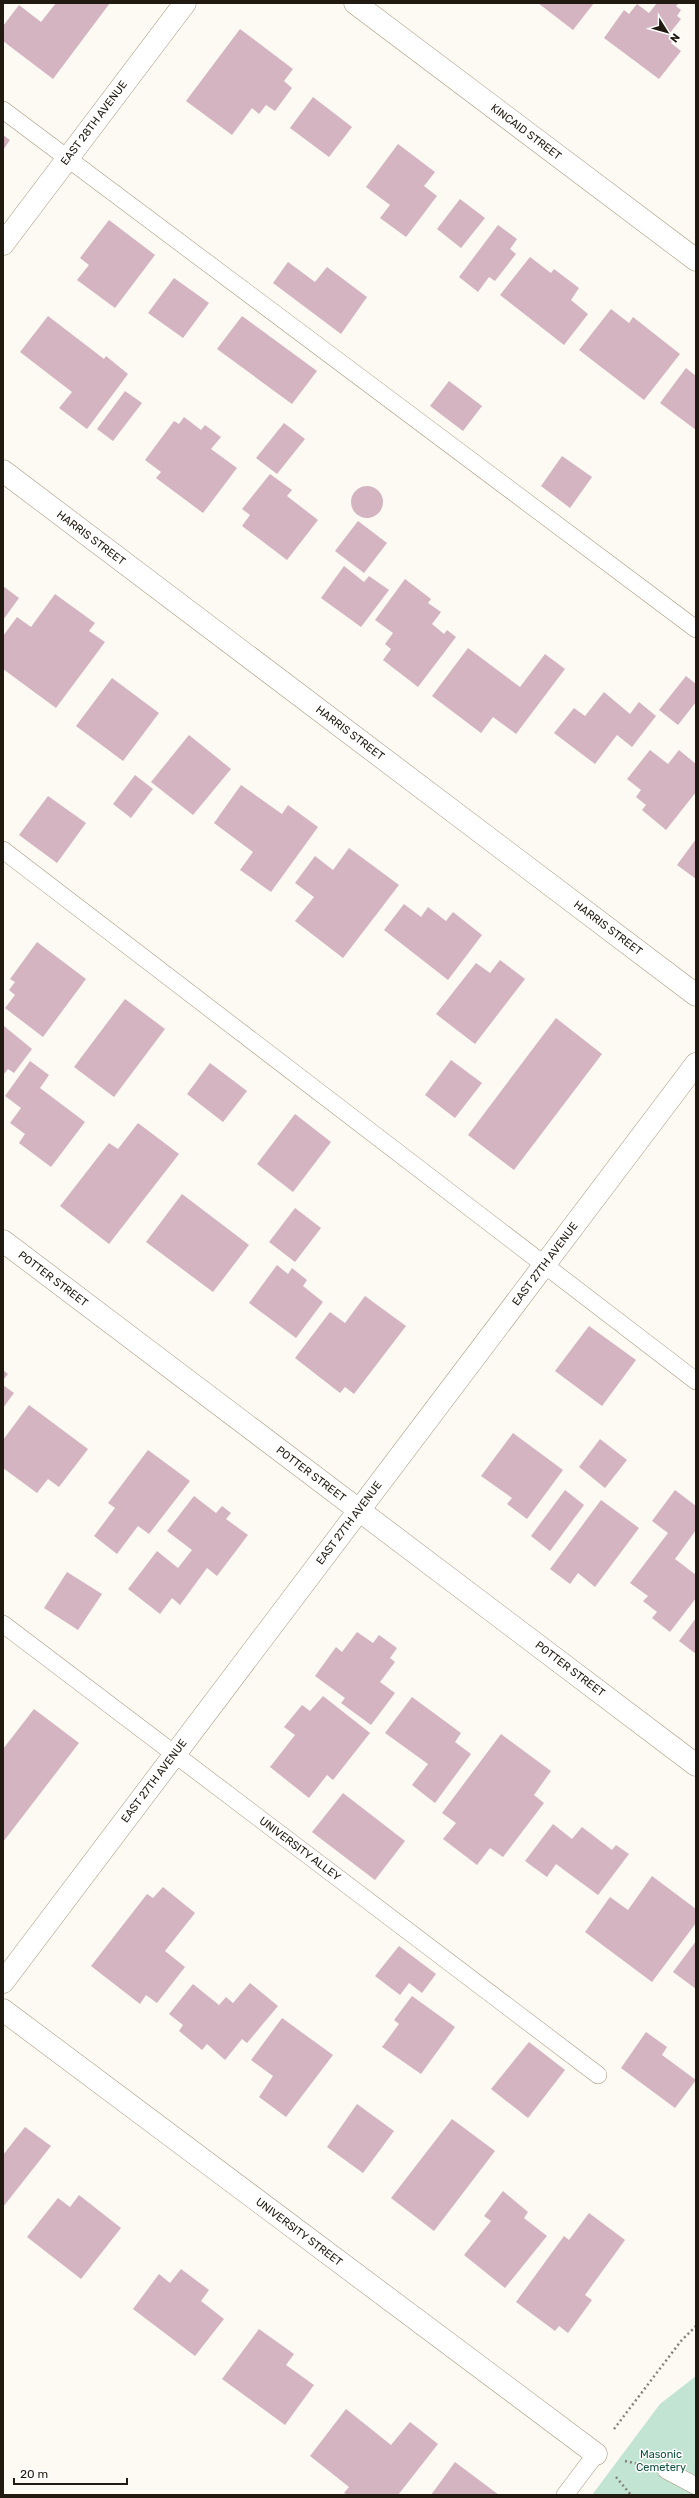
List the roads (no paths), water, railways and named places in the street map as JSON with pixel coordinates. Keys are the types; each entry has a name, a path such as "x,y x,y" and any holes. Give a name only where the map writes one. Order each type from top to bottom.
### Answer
{"street":[{"name":"EAST 28TH AVENUE","path":"3,244 185,3"},
{"name":"KINCAID STREET","path":"355,3 696,260"},
{"name":"HARRIS STREET","path":"3,472 696,995"},
{"name":"EAST 27TH AVENUE","path":"3,1982 696,1064"},
{"name":"POTTER STREET","path":"3,1241 696,1765"},
{"name":"UNIVERSITY STREET","path":"3,2010 596,2454"}],"lane":[{"path":"3,110 696,629"},
{"path":"3,850 696,1381"},
{"name":"UNIVERSITY ALLEY","path":"3,1624 598,2075"},
{"path":"565,2495 596,2454"},
{"path":"666,2470 696,2486"}],"park label":[{"name":"Masonic Cemetery","path":"661,2460"}]}
